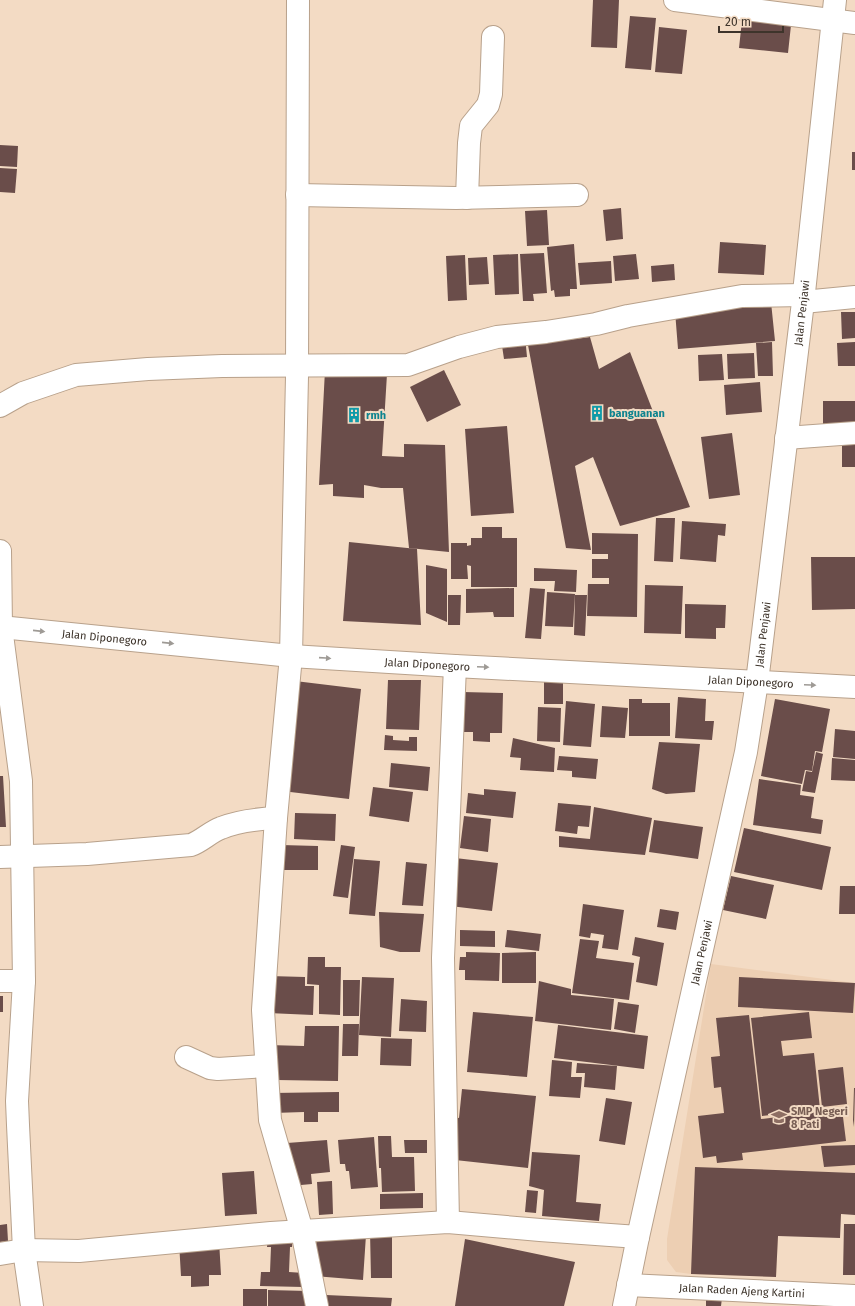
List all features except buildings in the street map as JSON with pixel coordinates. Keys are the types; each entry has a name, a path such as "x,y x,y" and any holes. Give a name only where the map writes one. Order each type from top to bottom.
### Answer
{"street":[{"path":"298,0 297,366 291,656 276,818 263,1010 270,1120 302,1231 317,1306"},
{"path":"675,0 834,10 855,23"},
{"name":"Jalan Penjawi","path":"624,1306 746,752 757,682 803,299 834,10"},
{"path":"467,198 471,126 488,105 491,94 493,37"},
{"path":"297,195 467,198 577,195"},
{"path":"0,406 23,393 76,375 222,366 408,365 459,347 497,337 546,332 596,324 628,316 742,296 803,299 855,297"},
{"path":"786,438 855,433"},
{"path":"0,551 0,627 21,781 24,981 9,1101 24,1250 32,1306"},
{"name":"Jalan Diponegoro","path":"0,627 291,656 855,687"},
{"path":"448,1222 443,958 455,666"},
{"path":"0,857 87,854 191,845 220,828 256,819 276,818"},
{"path":"0,980 24,981"},
{"path":"186,1057 210,1068 218,1069 266,1066"},
{"path":"0,1254 24,1250 79,1251 270,1233 448,1222 638,1237"},
{"name":"Jalan Raden Ajeng Kartini","path":"628,1285 855,1296"}],"shaded area":[{"path":"711,964 855,983 855,1173 781,1171 776,1277 691,1274 676,1272 667,1260 667,1239"}],"place":[{"name":"banguanan","path":"597,413"},
{"name":"rmh","path":"354,415"},
{"name":"SMP Negeri 8 Pati","path":"779,1117"}]}
